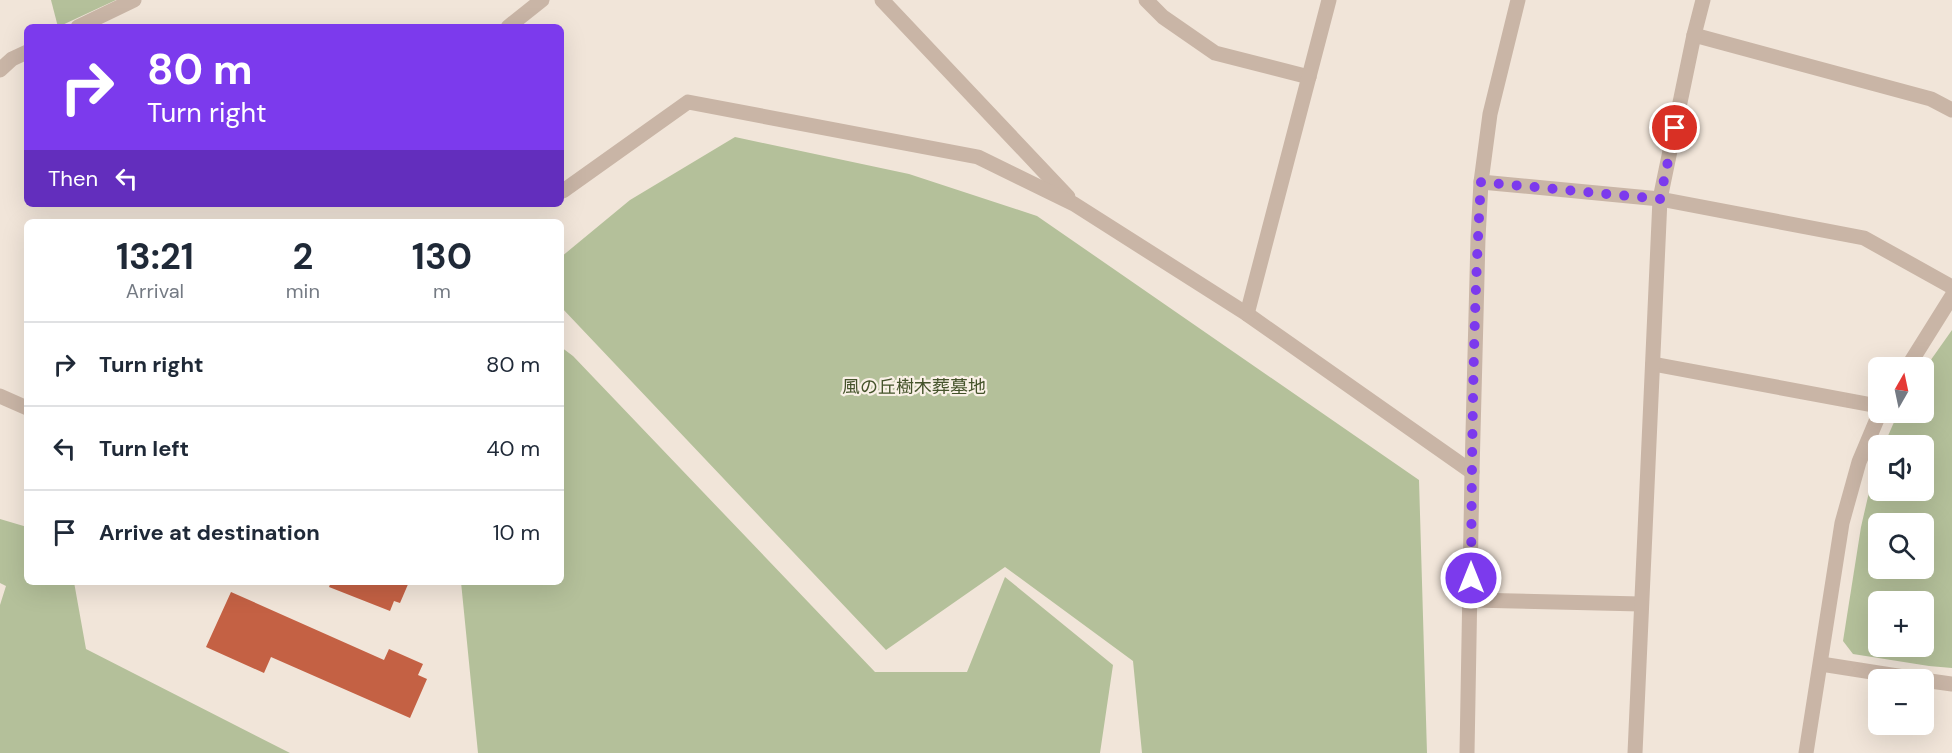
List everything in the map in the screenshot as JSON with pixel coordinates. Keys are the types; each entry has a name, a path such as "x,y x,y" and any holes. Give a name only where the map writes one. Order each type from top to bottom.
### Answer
{"street":[{"path":"84,24 134,0"},
{"path":"512,24 542,0"},
{"path":"882,0 1074,204"},
{"path":"1146,0 1163,17 1215,53 1309,77"},
{"path":"1247,314 1329,0"},
{"path":"1467,753 1472,472 1481,182 1490,114 1518,0"},
{"path":"1635,753 1660,199 1703,0"},
{"path":"1694,35 1931,99 1952,110"},
{"path":"0,70 12,59 24,53"},
{"path":"564,190 688,102 978,157 1074,204 1247,314 1472,472"},
{"path":"1481,182 1660,199 1864,238 1952,287"},
{"path":"1914,357 1952,296"},
{"path":"1653,364 1868,404"},
{"path":"0,396 24,407"},
{"path":"1806,753 1842,523 1859,462 1875,423"},
{"path":"1471,600 1641,604"},
{"path":"1821,664 1868,671"},
{"path":"1934,682 1952,684"}],"green space":[{"path":"51,0 116,0 64,24 57,24"},
{"name":"風の丘樹木葬墓地","path":"735,137 909,174 1037,216 1419,480 1427,753 1142,753 1133,661 1005,567 886,650 564,310 564,255 630,200"},
{"path":"1952,330 1952,668 1872,657 1934,657 1934,591 1868,591 1868,656 1853,654 1843,641 1868,496 1868,501 1934,501 1934,435 1888,435 1894,423 1934,423 1933,357"},
{"path":"564,349 875,672 967,672 1005,577 1113,665 1100,753 478,753 461,585 564,585"},
{"path":"0,519 24,526 24,585 75,585 86,649 290,753 0,753 0,605 6,586 0,583"}],"building":[{"path":"330,585 408,585 400,603 394,601 390,611 329,587"},
{"path":"231,592 384,660 389,649 423,664 418,675 427,679 410,718 271,657 264,673 206,647"}],"route":[{"path":"1471,578 1473,402 1481,182 1660,199 1675,128"}]}
